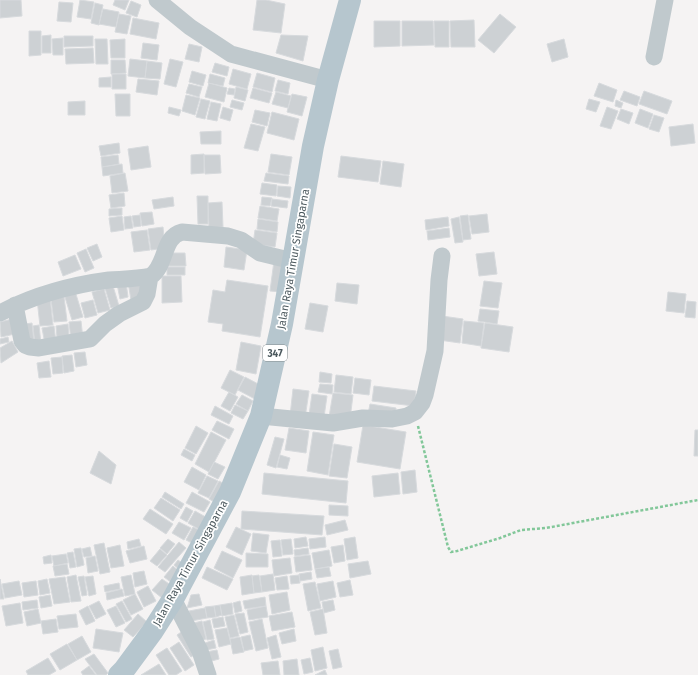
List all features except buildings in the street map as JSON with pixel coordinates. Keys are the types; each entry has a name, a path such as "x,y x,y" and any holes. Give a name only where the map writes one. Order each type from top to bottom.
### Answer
{"main road":[{"name":"Jalan Raya Timur Singaparna","path":"119,675 152,632 173,599 230,492 261,416 282,324 313,146 328,80 350,0"}],"street":[{"path":"157,0 190,27 231,54 328,80"},
{"path":"654,57 665,0"},
{"path":"150,276 147,294 143,302 119,314 105,324 90,339 39,348 30,347 25,345 22,341 7,309 56,290 106,281 150,276 154,274 161,263 171,237 182,232 228,236 241,240 260,252 293,261"},
{"path":"261,416 333,423 363,418 392,419 407,416 415,412 422,403 425,395 435,351 439,280 442,256"},
{"path":"173,599 200,651 208,675"}],"path":[{"path":"415,412 448,547 451,552 521,530 546,528 698,500"}]}
